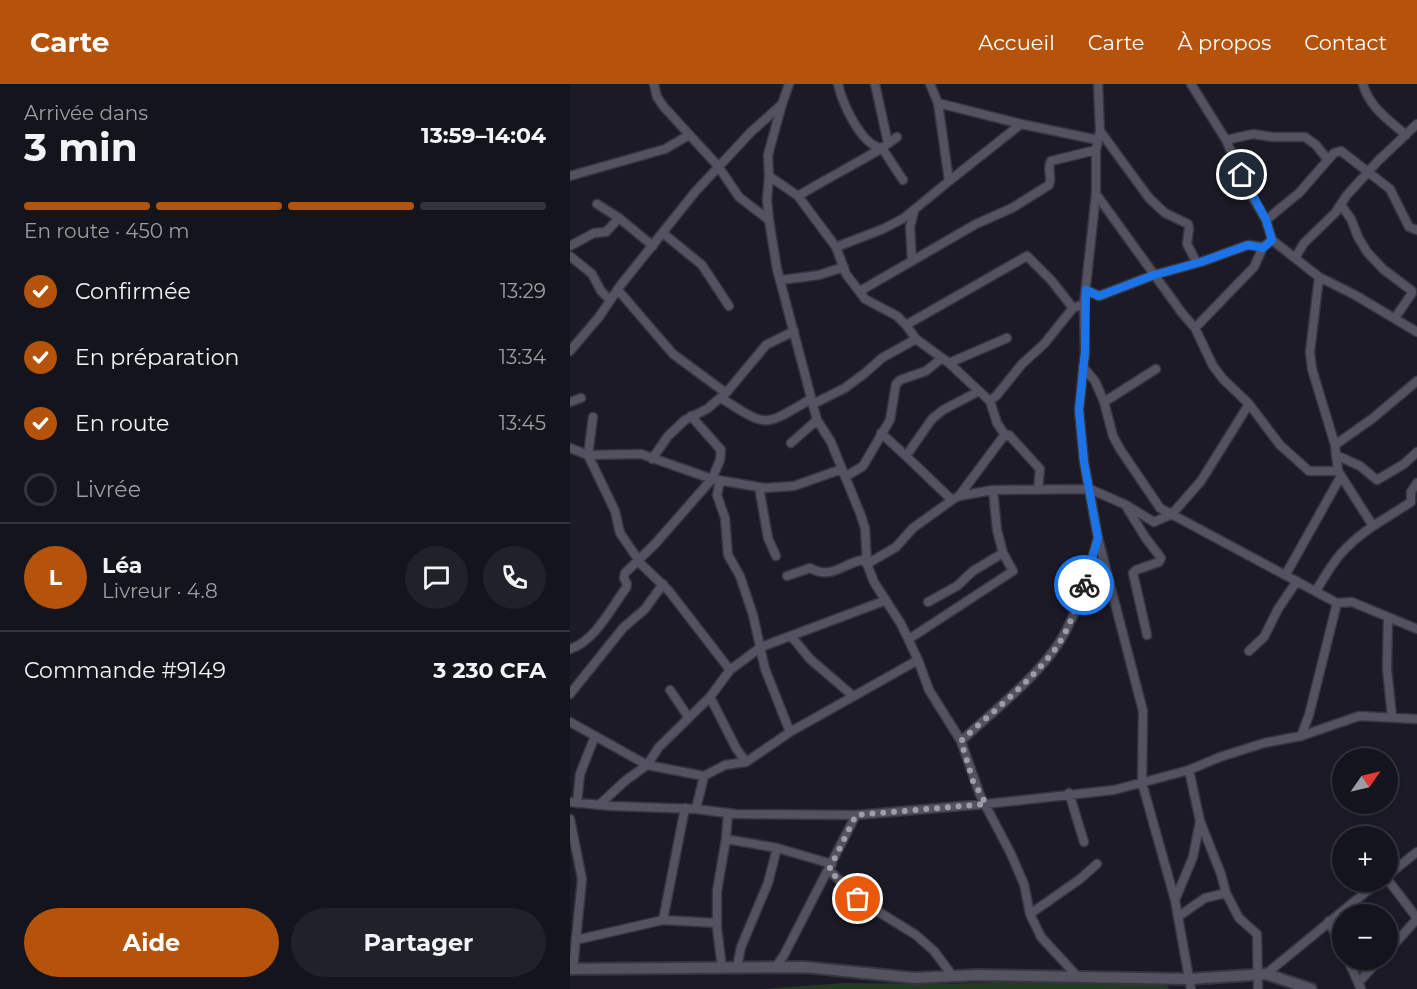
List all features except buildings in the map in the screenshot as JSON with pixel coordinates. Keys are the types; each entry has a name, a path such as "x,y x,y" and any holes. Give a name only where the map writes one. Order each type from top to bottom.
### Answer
{"street":[{"path":"654,84 657,97 664,107 718,166 739,197 769,220"},
{"path":"789,84 768,154 767,200 780,280 817,420 831,442 865,528 867,564 874,582 909,639 929,690 961,741 973,781 1024,884 1030,914 1041,937 1077,976"},
{"path":"838,84 841,97 859,130 875,147 885,146"},
{"path":"875,84 885,146 903,180"},
{"path":"930,84 938,103 949,181"},
{"path":"1098,84 1099,136 1096,150 1096,194 1084,304 1085,352 1079,410 1098,538 1143,711 1142,783 1179,916 1190,984"},
{"path":"1191,84 1226,140 1245,183 1266,220 1272,240 1319,277 1355,295 1417,332"},
{"path":"1362,84 1378,111 1406,135"},
{"path":"938,103 1021,124 1099,136 1149,198 1165,213 1188,224 1190,228 1187,244 1197,263"},
{"path":"570,351 718,166 782,104"},
{"path":"836,246 883,229 914,211 1021,124"},
{"path":"1294,258 1304,243 1327,222 1369,170 1416,126"},
{"path":"1226,140 1253,134 1273,137 1305,137 1316,145 1328,160"},
{"path":"570,176 665,149 689,135"},
{"path":"798,196 834,174 855,165 897,137"},
{"path":"860,291 976,224 1012,208 1049,185 1048,168 1051,161 1096,150"},
{"path":"1266,220 1299,193 1328,160 1341,151 1369,170 1390,189 1409,227 1417,230"},
{"path":"769,176 798,196 836,246 846,274 870,302 897,316 916,339 990,400 997,423 1005,435 1009,435 1040,469 1038,489"},
{"path":"1096,194 1195,328 1223,379 1249,404 1280,445 1309,471 1339,474"},
{"path":"597,204 619,218 653,246"},
{"path":"1341,205 1351,219 1367,252 1383,269 1412,291 1395,318"},
{"path":"912,260 910,227 914,211"},
{"path":"570,246 594,233 606,232 619,218"},
{"path":"664,234 702,265 729,306"},
{"path":"1195,328 1254,267 1263,248 1272,240"},
{"path":"1086,290 1099,296 1154,275 1248,245 1263,248"},
{"path":"570,256 592,274 601,291 610,300"},
{"path":"906,325 1027,256 1051,280 1073,308"},
{"path":"780,280 819,275 844,267"},
{"path":"1319,277 1310,352 1312,369 1335,445 1339,474 1373,526"},
{"path":"618,290 673,354 754,419 765,422 844,388 865,374 882,358 916,339"},
{"path":"990,400 997,395 1022,364 1044,344 1073,308 1084,304"},
{"path":"652,459 668,436 691,416 707,409 723,395 766,345 794,332"},
{"path":"570,448 588,455 633,453 716,480 759,487 795,486 863,466 890,420 896,384 900,380 1007,338"},
{"path":"1083,367 1095,381 1104,402 1113,436 1120,449 1160,508 1337,603 1352,602 1417,629"},
{"path":"1104,402 1156,369"},
{"path":"1335,445 1373,418 1417,381"},
{"path":"906,456 932,419 943,410 979,391"},
{"path":"570,402 581,398"},
{"path":"955,498 993,490 1090,489 1126,505 1154,522 1172,514 1201,482 1249,404"},
{"path":"691,416 721,450 716,480 717,495 725,518 728,555 740,576 753,615 765,669 790,732"},
{"path":"593,417 588,455 615,511 621,533 639,560 663,584 730,670"},
{"path":"791,443 817,420"},
{"path":"881,434 955,498"},
{"path":"867,564 896,547 913,528 955,498 1005,435"},
{"path":"1336,455 1360,466 1377,480 1404,464 1417,452"},
{"path":"1286,574 1339,474"},
{"path":"570,649 590,637 626,588 624,575 716,480"},
{"path":"1316,591 1350,542 1373,526 1414,505 1411,492 1417,483"},
{"path":"759,487 768,538 776,556"},
{"path":"909,639 1013,571 1003,553 997,530 993,490"},
{"path":"1126,505 1161,558 1159,562 1133,573 1147,635"},
{"path":"961,741 1028,679 1053,652 1076,607 1098,538"},
{"path":"928,602 957,586 973,571 1003,553"},
{"path":"787,576 810,568 819,573 829,573 862,560 867,564"},
{"path":"1249,651 1264,637 1278,609 1297,581"},
{"path":"570,694 621,631 645,609 663,584"},
{"path":"599,805 647,765 659,747 710,697 730,670 761,648 884,601"},
{"path":"1301,736 1337,603"},
{"path":"1388,618 1387,669 1392,717"},
{"path":"791,636 815,663 854,696"},
{"path":"570,722 647,765 704,776 725,765 746,762 790,732 918,660"},
{"path":"669,690 689,718"},
{"path":"710,697 736,748 746,762"},
{"path":"595,736 580,774 573,802 685,808 728,813 856,815 986,804 1114,789 1189,770 1264,743 1301,736 1359,716 1417,719"},
{"path":"1189,770 1200,821 1226,893 1239,918 1257,934 1262,974 1258,989"},
{"path":"696,809 704,776"},
{"path":"1069,794 1084,842"},
{"path":"663,920 685,808"},
{"path":"722,968 717,923 717,891 728,813"},
{"path":"775,968 784,955 856,815"},
{"path":"570,819 582,879 571,968 804,967 915,978 952,975 1077,976 1190,984 1262,974 1311,989"},
{"path":"1175,900 1192,857 1200,821"},
{"path":"726,839 777,848 830,867 858,899 916,935 934,951 952,975"},
{"path":"737,968 741,947 768,883 777,848"},
{"path":"1398,867 1417,852"},
{"path":"1030,914 1080,879 1097,864"},
{"path":"1262,974 1365,892"},
{"path":"1397,892 1417,918 1398,940"},
{"path":"1179,916 1205,898 1226,893"},
{"path":"1410,909 1417,901"},
{"path":"576,940 663,920 717,923"},
{"path":"1329,921 1332,927"},
{"path":"1353,970 1360,985 1371,970"}],"green space":[{"path":"1050,980 1163,982 1170,989 762,989 844,983 945,984"}],"way so far":[{"path":"858,899 829,870 856,815 986,804 973,781 961,741 1028,679 1053,652 1076,607 1084,585"}],"route":[{"path":"1084,585 1098,538 1084,462 1079,410 1085,352 1086,290 1099,296 1154,275 1201,262 1248,245 1263,248 1272,240 1266,220 1242,175"}]}
